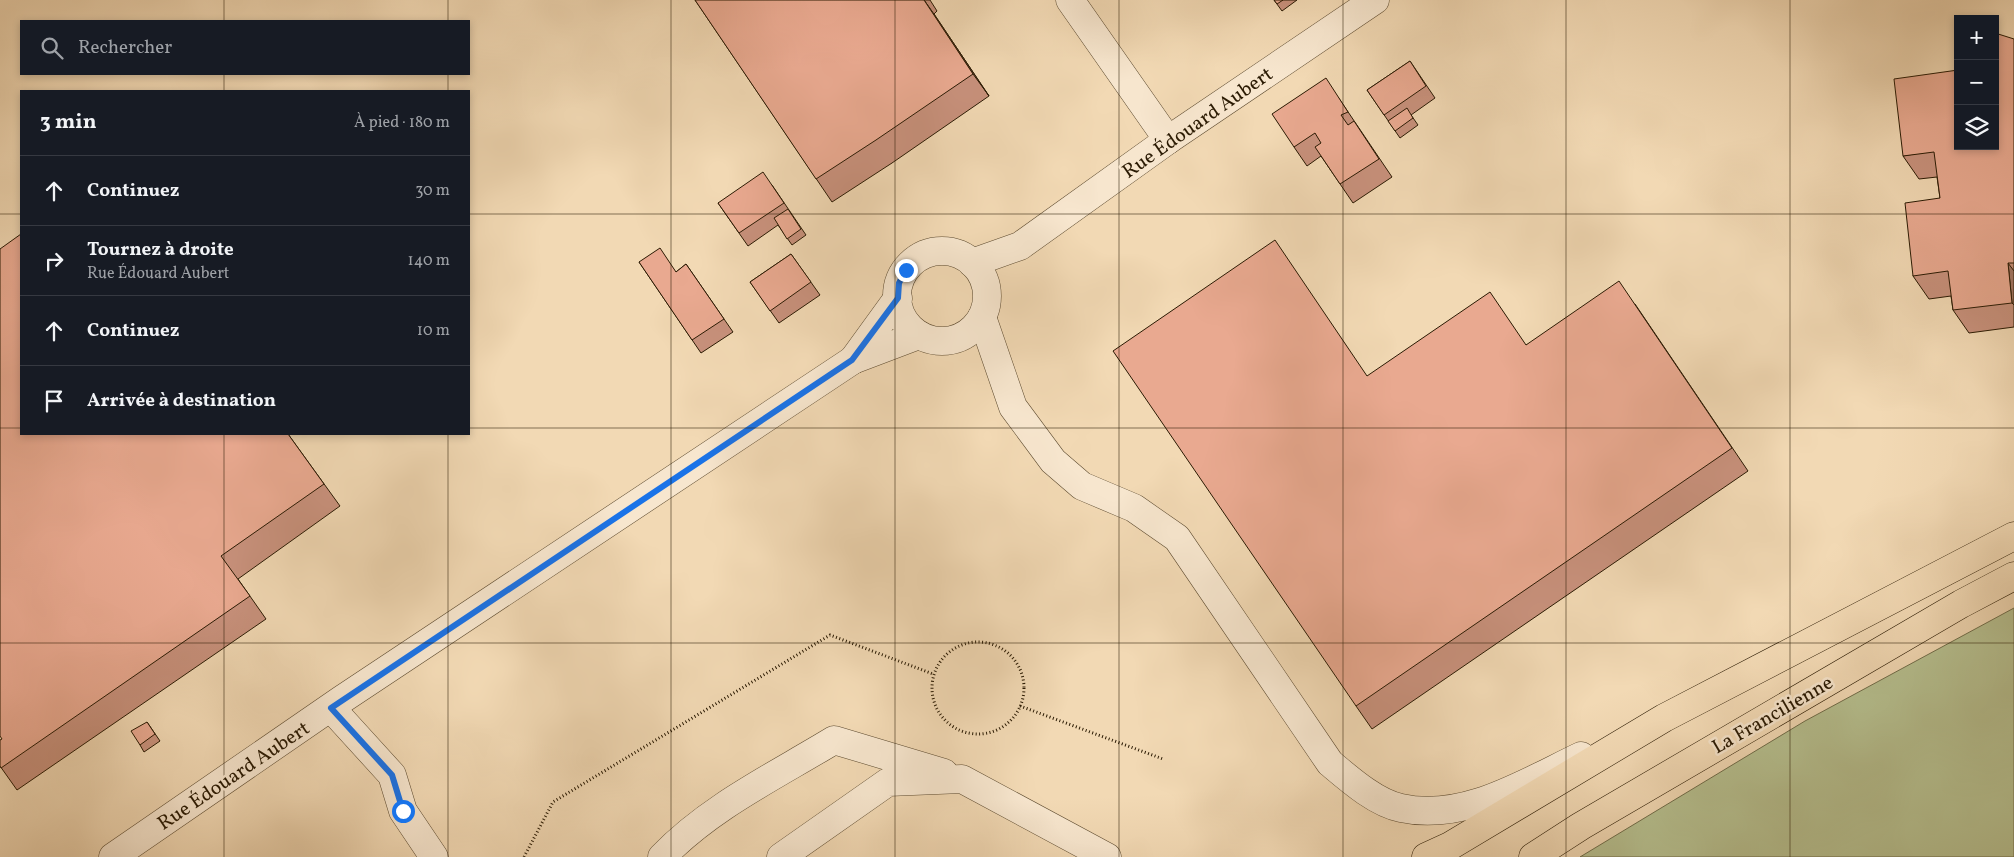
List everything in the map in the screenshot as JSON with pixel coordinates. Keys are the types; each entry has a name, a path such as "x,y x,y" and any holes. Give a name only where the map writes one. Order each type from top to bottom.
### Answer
{"highway":[{"path":"1426,857 1450,846 1664,718 1764,664 2014,536"},
{"name":"La Francilienne","path":"1533,857 1581,826 1943,614 2014,576"}],"street":[{"path":"1070,0 1168,140"},
{"name":"Rue Édouard Aubert","path":"972,263 1020,246 1168,140 1375,0"},
{"name":"Rue Édouard Aubert","path":"984,310 1020,246"},
{"path":"984,310 967,333 947,341 932,340 919,335 908,325 900,312 898,298 899,283 906,270 916,259 930,253 945,251 959,255 972,263 982,274 986,288 984,310 1013,407 1053,461 1082,486 1134,508 1178,538 1330,763 1361,789 1400,808 1445,811 1484,801 1664,718"},
{"name":"Rue Édouard Aubert","path":"852,360 898,298"},
{"name":"Rue Édouard Aubert","path":"113,857 331,708 852,360 919,335"},
{"path":"331,708 392,775 403,811 434,857"},
{"path":"662,857 679,840 709,816 834,740 962,778 1107,857"},
{"path":"781,857 888,782 962,778"}],"path":[{"path":"524,857 553,802 830,635 934,674"},
{"path":"979,642 994,644 1006,652 1016,663 1022,676 1024,692 1020,706 1012,719 1000,729 985,734 969,734 955,728 942,719 934,705 931,690 934,674 940,661 958,647 979,642"},
{"path":"1020,706 1163,760"}],"green space":[{"path":"2014,608 2014,857 1580,857 1805,721"}],"building":[{"path":"695,0 924,0 973,74 816,179"},
{"path":"1274,0 1283,0 1277,4"},
{"path":"1999,34 2014,39 2014,263 2008,263 2012,303 1953,310 1948,271 1913,276 1905,203 1940,198 1934,152 1903,156 1894,79 1954,71 1954,150 1999,150"},
{"path":"1410,61 1426,86 1384,115 1367,90"},
{"path":"1326,78 1348,112 1341,115 1348,125 1354,121 1379,159 1340,184 1315,147 1321,143 1315,133 1294,147 1272,114"},
{"path":"1407,108 1413,118 1395,131 1388,121"},
{"path":"763,172 784,203 739,233 718,203"},
{"path":"788,209 801,229 787,239 774,218"},
{"path":"20,235 20,435 289,435 324,484 221,556 250,596 1,768 0,740 2,739 0,736 0,249"},
{"path":"1275,240 1367,376 1490,292 1526,345 1619,281 1732,448 1356,706 1113,351"},
{"path":"660,248 676,272 686,264 724,319 692,340 639,262"},
{"path":"791,254 811,282 770,311 750,282"},
{"path":"147,722 155,734 140,745 131,731"}],"route":[{"path":"403,811 392,775 369,752 331,708 852,360 898,298 899,283 906,270"}]}
